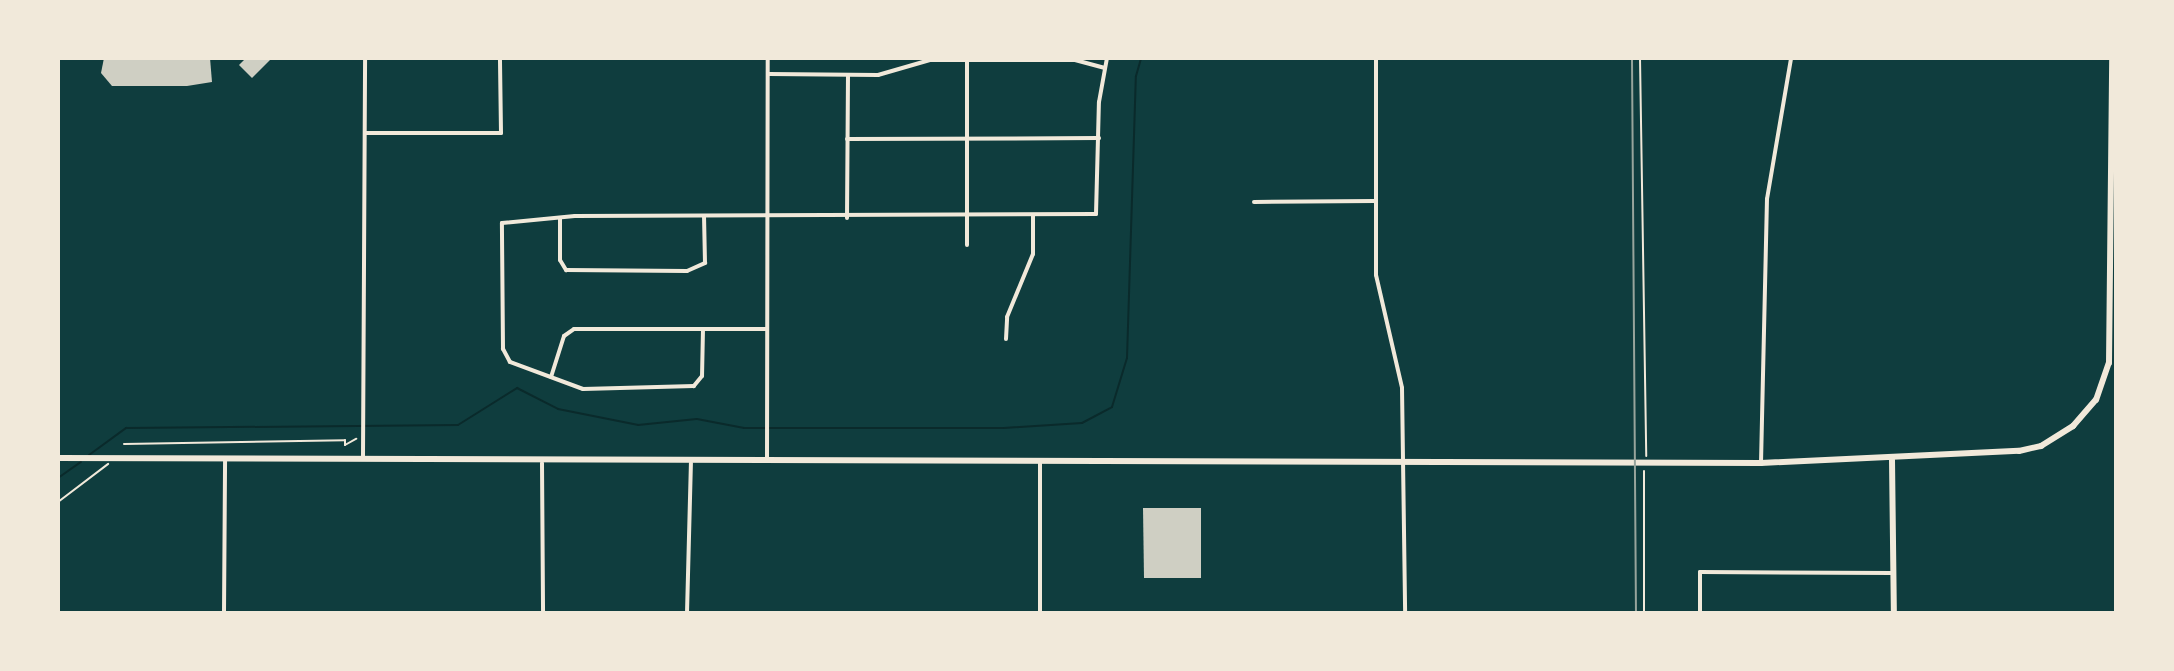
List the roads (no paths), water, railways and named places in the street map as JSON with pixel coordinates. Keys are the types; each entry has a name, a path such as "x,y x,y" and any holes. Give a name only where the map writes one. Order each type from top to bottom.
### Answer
{"street":[{"path":"363,456 360,436 365,58"},
{"path":"365,133 501,133 500,58"},
{"path":"767,462 768,58"},
{"path":"703,329 702,376 694,386 583,389 510,362 504,353 502,223 560,219 1096,214 1107,58"},
{"path":"1376,58 1376,275 1402,388 1405,613"},
{"path":"1761,463 1767,199 1791,58"},
{"path":"58,458 363,456 542,463 1405,460 1761,463 1892,460 2019,451 2057,437 2096,400 2109,363 2112,58"},
{"path":"768,74 878,75 930,60 967,59 1075,60 1104,68"},
{"path":"967,59 967,245"},
{"path":"847,218 848,75"},
{"path":"847,139 1099,138"},
{"path":"1254,202 1375,201"},
{"path":"1006,339 1007,317 1033,254 1033,216"},
{"path":"560,219 560,260 566,270 687,271 705,263 704,217"},
{"path":"551,377 564,336 574,329 766,329"},
{"path":"224,613 225,456"},
{"path":"1892,460 1894,613"},
{"path":"542,463 543,613"},
{"path":"687,613 691,463"},
{"path":"1040,463 1040,613"},
{"path":"1700,613 1700,572 1893,573"}],"waterway":[{"path":"89,455 126,428 458,425 517,388 558,409 638,425 697,419 744,428 1004,428 1082,423 1112,407 1127,358 1136,76 1141,58"},
{"path":"58,478 81,462"}],"railway":[{"path":"1632,58 1636,613"}]}
